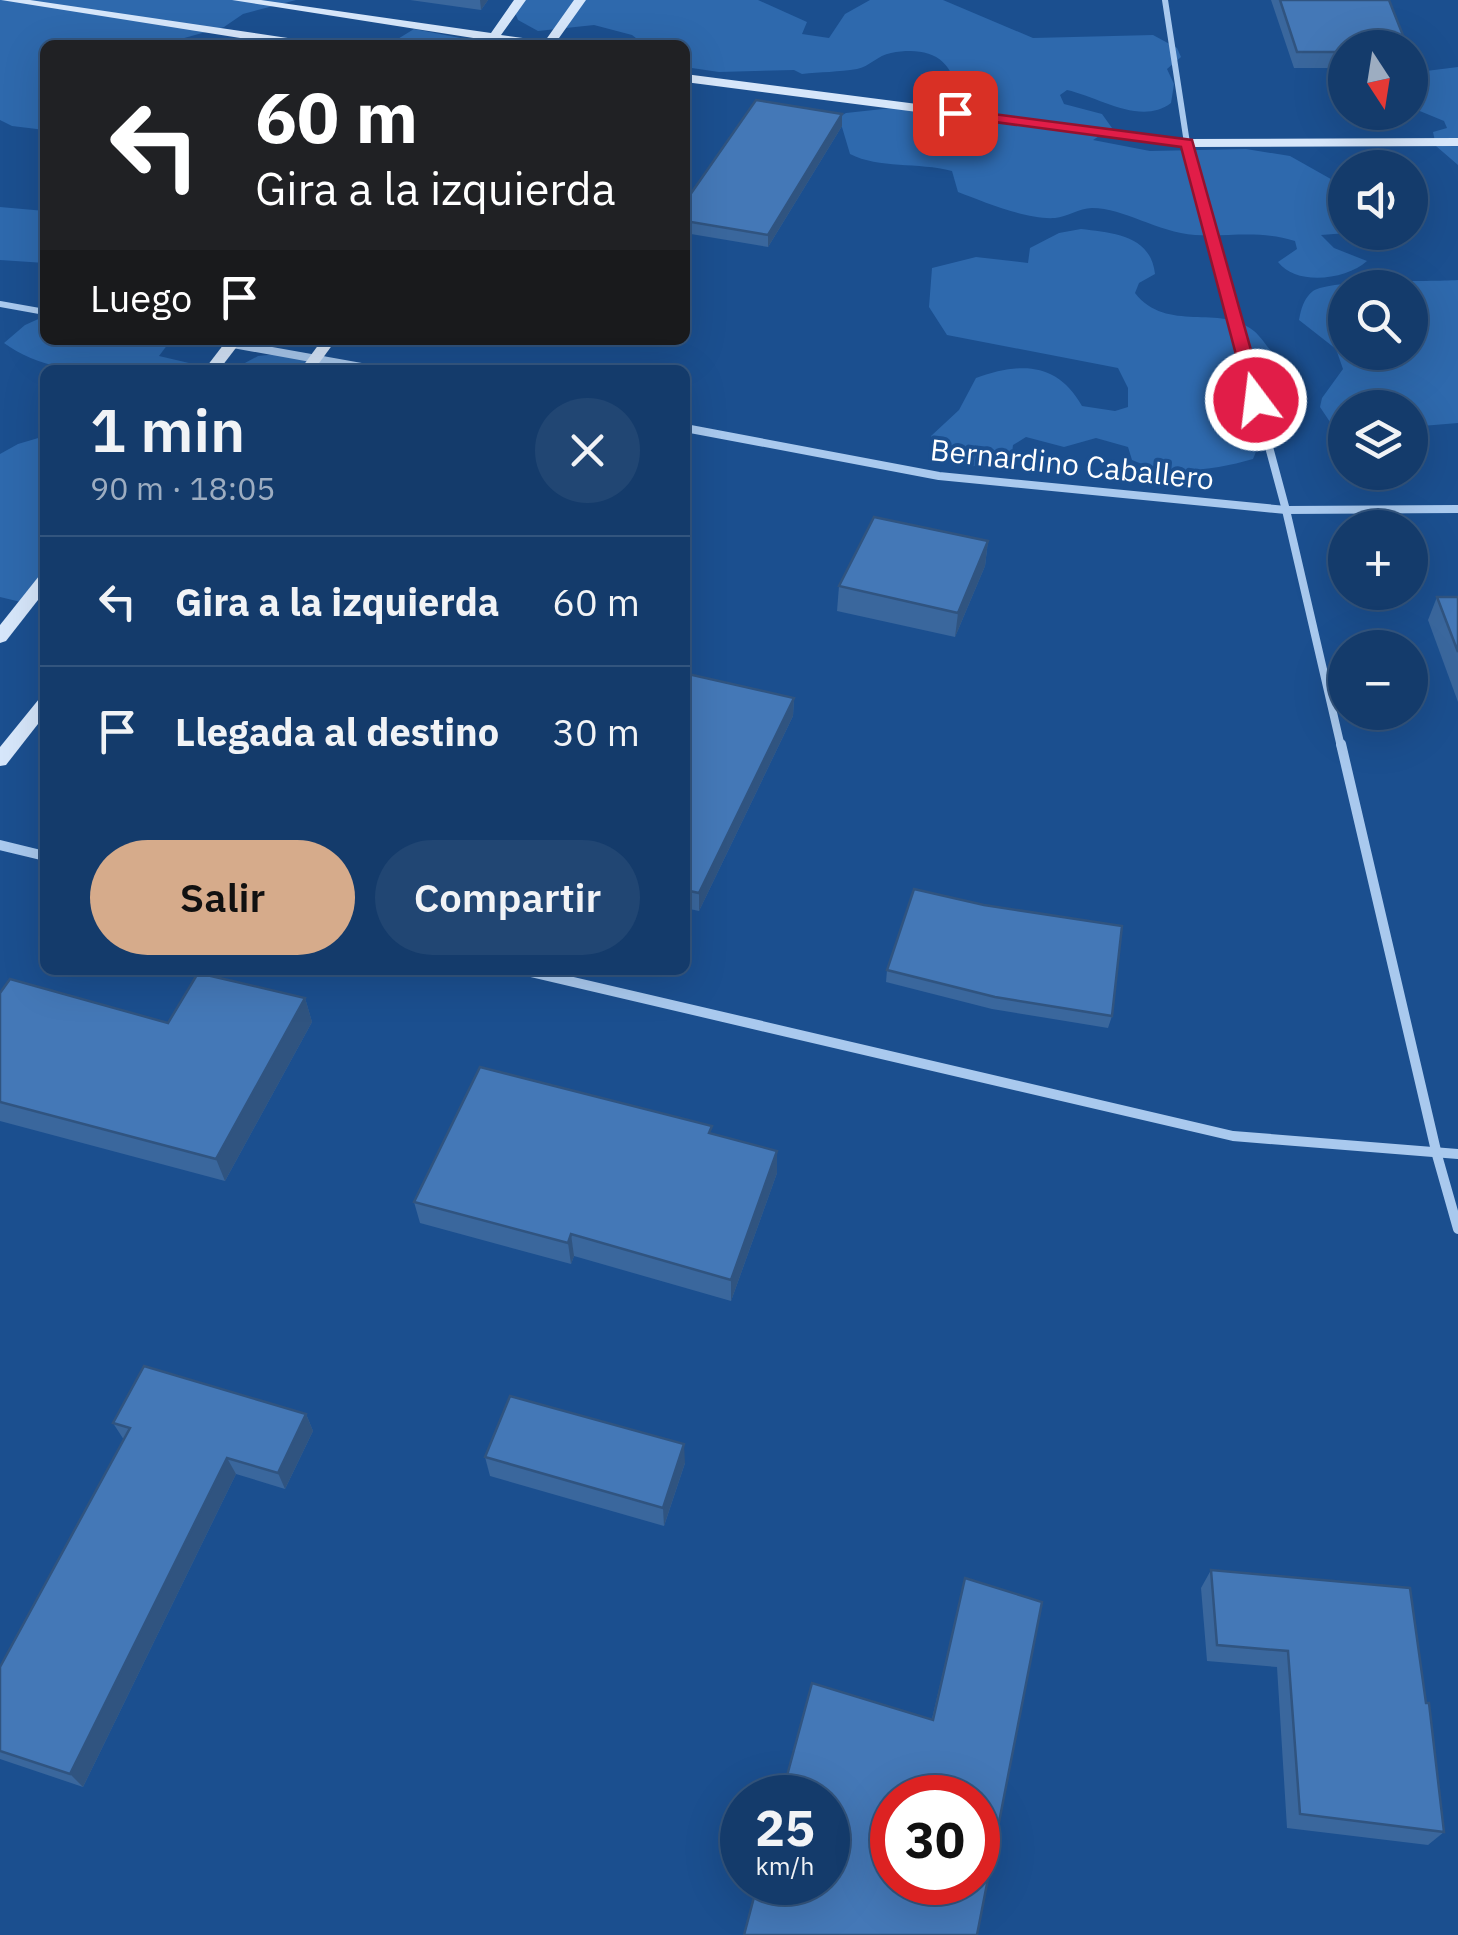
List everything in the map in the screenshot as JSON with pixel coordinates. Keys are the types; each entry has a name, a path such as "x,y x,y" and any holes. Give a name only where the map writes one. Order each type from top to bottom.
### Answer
{"street":[{"path":"7,0 275,40"},
{"path":"238,0 486,40"},
{"path":"493,40 520,0"},
{"path":"552,40 580,0"},
{"path":"1166,0 1187,143 1286,510 1437,1155 1458,1229"},
{"path":"690,79 1187,143 1458,142"},
{"path":"0,304 40,311"},
{"path":"215,365 232,345"},
{"path":"244,345 311,364"},
{"name":"Bernardino Caballero","path":"690,429 939,476 1286,510 1458,508"},
{"path":"0,637 40,586"},
{"path":"0,760 40,708"},
{"path":"0,845 40,855"},
{"path":"543,975 1233,1136 1458,1154"}],"shaded area":[{"path":"0,0 296,0 243,14 224,27 177,40 40,40 40,129 12,126 0,120"},
{"path":"519,0 758,0 807,22 802,34 829,38 845,14 870,0 943,0 1033,38 1153,35 1177,48 1181,57 1167,69 1174,84 1171,103 1147,112 1133,111 1067,90 1060,95 1064,104 1102,114 1112,128 1093,140 1150,151 1246,149 1290,156 1328,177 1328,234 1321,235 1328,242 1328,250 1339,250 1367,261 1352,270 1328,270 1328,277 1297,275 1278,262 1297,249 1295,241 1257,235 1181,233 1104,209 1087,208 1055,218 1032,216 958,192 952,171 873,162 850,154 839,117 846,113 947,102 957,97 945,64 928,54 891,53 861,68 843,71 719,72 690,68 690,40 638,40 594,25 538,31 518,20 514,10"},
{"path":"414,29 471,40 396,40"},
{"path":"1458,67 1458,165 1436,146 1433,132 1447,128 1444,121 1428,114 1428,71"},
{"path":"0,207 40,211 40,263 0,260"},
{"path":"1081,229 1128,238 1146,251 1155,274 1139,283 1135,293 1148,305 1178,316 1240,323 1257,333 1275,356 1273,373 1257,387 1267,425 1253,459 1208,469 1161,469 1132,460 1128,447 1096,438 1064,447 1026,437 1002,459 971,466 951,462 932,450 931,436 959,410 976,378 1008,369 1049,374 1061,381 1082,406 1115,411 1128,407 1128,388 1118,368 947,335 929,307 932,268 976,257 1028,263 1030,248 1059,233"},
{"path":"1458,280 1458,423 1428,426 1428,390 1328,390 1328,419 1320,407 1322,398 1342,370 1428,370 1428,281"},
{"path":"1328,286 1328,343 1299,320 1307,297"},
{"path":"40,318 40,345 167,345 159,356 198,365 52,365 4,343"},
{"path":"323,355 340,365 241,365 258,356"},
{"path":"40,437 40,597 25,603 0,597 0,454"}],"building":[{"path":"1280,0 1389,0 1401,30 1328,30 1328,52 1297,52"},
{"path":"756,100 842,114 768,235 690,222 690,195"},
{"path":"874,517 988,541 958,613 839,586"},
{"path":"1437,597 1458,597 1458,652"},
{"path":"690,674 794,698 699,893 690,891"},
{"path":"914,889 984,905 1122,926 1112,1016 995,997 887,970"},
{"path":"197,975 305,998 216,1159 0,1102 0,993 10,979 168,1023"},
{"path":"480,1067 712,1126 709,1133 777,1151 731,1280 571,1234 568,1243 414,1202"},
{"path":"144,1366 306,1414 278,1473 227,1458 70,1774 0,1751 0,1667 130,1428 113,1423"},
{"path":"510,1396 684,1444 663,1508 485,1457"},
{"path":"1211,1570 1410,1588 1444,1832 1300,1814 1288,1651 1217,1645"},
{"path":"965,1578 1042,1602 1000,1817 1000,1775 870,1775 870,1905 983,1905 977,1935 744,1935 752,1905 850,1905 850,1775 787,1775 812,1683 933,1720"}],"route":[{"path":"955,113 1187,143 1256,400"}]}
